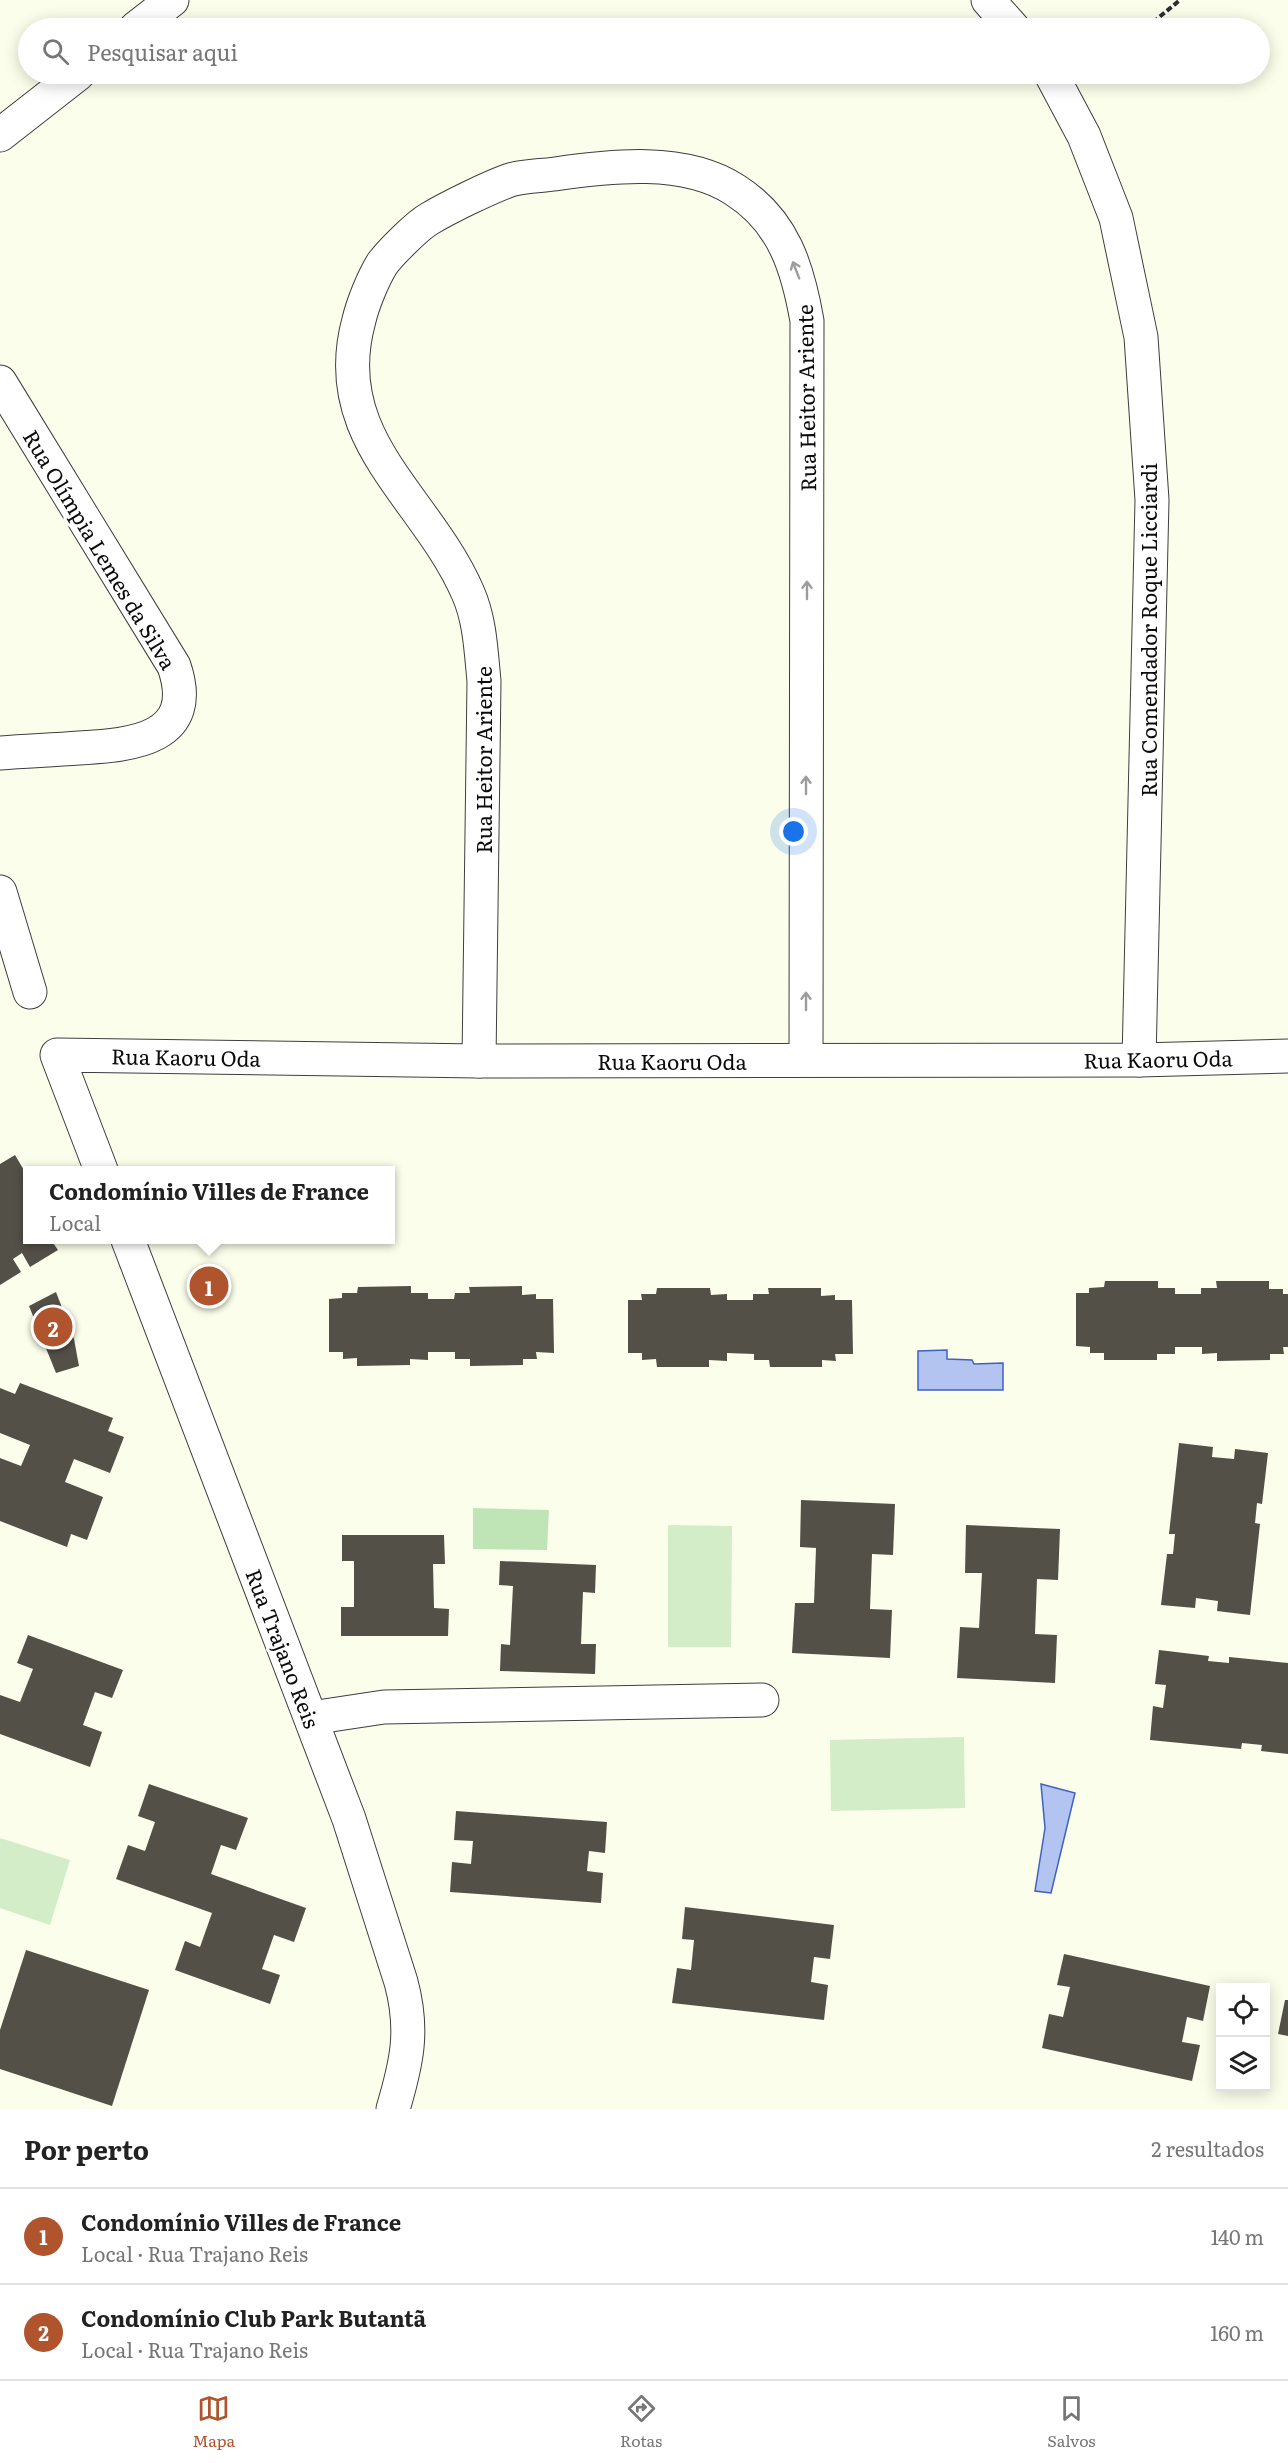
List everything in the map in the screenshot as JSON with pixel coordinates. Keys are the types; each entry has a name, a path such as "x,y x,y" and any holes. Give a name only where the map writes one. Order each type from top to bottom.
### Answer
{"street":[{"path":"149,18 172,0"},
{"path":"988,0 1004,18"},
{"path":"0,135 65,84"},
{"name":"Rua Comendador Roque Licciardi","path":"1056,84 1084,136 1116,218 1141,337 1152,500 1139,1060"},
{"name":"Rua Heitor Ariente","path":"479,1061 484,681 478,625 469,594 447,554 377,452 358,415 352,374 359,320 382,264 427,220 511,180 613,165 664,168 708,177 735,189 760,210 782,239 799,274 807,321 806,1059"},
{"name":"Rua Olímpia Lemes da Silva","path":"0,382 174,666 180,682 180,705 172,722 150,738 120,746 0,753"},
{"path":"0,892 30,992"},
{"name":"Rua Kaoru Oda","path":"99,1166 57,1054 479,1061 1139,1060 1288,1056"},
{"name":"Rua Trajano Reis","path":"130,1244 349,1819 407,2006 409,2034 406,2065 393,2109"},
{"path":"311,1718 384,1707 762,1700"}],"path":[{"path":"1158,18 1180,0"}],"green space":[{"path":"473,1508 549,1510 547,1550 473,1549"},
{"path":"668,1525 732,1526 731,1647 668,1647"},
{"path":"964,1737 965,1808 831,1811 830,1740"},
{"path":"0,1838 70,1860 50,1925 0,1908"}],"water":[{"path":"947,1350 947,1359 972,1360 974,1364 1003,1363 1003,1390 918,1390 918,1351"},
{"path":"1041,1784 1075,1793 1051,1893 1035,1891 1045,1828"}],"building":[{"path":"15,1155 23,1169 23,1244 54,1244 58,1250 30,1267 22,1253 13,1259 21,1272 0,1285 0,1164"},
{"path":"215,1276 221,1290 203,1296 198,1282"},
{"path":"1105,1281 1158,1281 1158,1288 1175,1288 1175,1294 1201,1294 1201,1288 1217,1288 1216,1281 1269,1281 1269,1289 1283,1289 1283,1294 1288,1294 1288,1347 1283,1347 1284,1354 1270,1354 1270,1360 1217,1361 1217,1353 1202,1354 1202,1347 1175,1347 1175,1354 1157,1354 1157,1360 1104,1360 1104,1353 1090,1353 1090,1347 1076,1346 1076,1293 1089,1293 1089,1288 1104,1287"},
{"path":"411,1286 411,1293 428,1293 428,1299 454,1299 455,1293 470,1293 469,1287 522,1286 522,1295 536,1294 536,1299 553,1299 554,1353 536,1352 537,1359 523,1359 523,1365 470,1366 470,1359 455,1359 455,1352 428,1352 428,1360 410,1359 410,1365 357,1366 357,1358 343,1359 343,1352 329,1352 329,1299 342,1298 342,1293 357,1293 358,1287"},
{"path":"657,1288 710,1288 711,1295 727,1294 727,1300 753,1300 753,1294 769,1294 768,1288 821,1288 821,1296 835,1295 835,1300 852,1300 853,1354 835,1354 836,1361 822,1360 822,1367 770,1367 769,1360 754,1360 754,1354 727,1353 727,1361 709,1360 709,1367 657,1367 656,1359 642,1360 642,1353 628,1353 628,1300 642,1300 641,1294 656,1294"},
{"path":"56,1292 74,1339 79,1366 56,1373 29,1306"},
{"path":"20,1383 113,1418 108,1431 124,1437 110,1473 74,1459 65,1482 103,1497 87,1540 71,1534 67,1547 0,1521 0,1458 21,1466 30,1445 0,1433 0,1388 15,1394"},
{"path":"1179,1443 1213,1447 1212,1457 1234,1459 1235,1449 1268,1453 1262,1504 1257,1503 1255,1523 1260,1524 1250,1615 1217,1611 1218,1601 1196,1598 1195,1608 1161,1605 1167,1554 1173,1554 1175,1534 1169,1534"},
{"path":"801,1500 895,1504 893,1555 872,1554 870,1609 892,1610 890,1658 792,1653 795,1603 814,1603 816,1548 800,1547"},
{"path":"966,1525 1060,1529 1058,1580 1037,1579 1035,1634 1057,1635 1055,1683 957,1678 960,1627 979,1628 982,1573 965,1573"},
{"path":"342,1535 444,1535 445,1564 433,1564 434,1608 449,1609 448,1636 341,1636 341,1607 354,1607 354,1561 342,1561"},
{"path":"500,1561 596,1565 595,1593 583,1592 581,1644 596,1644 595,1674 500,1671 501,1644 510,1645 513,1586 499,1585"},
{"path":"28,1635 123,1670 112,1698 95,1692 83,1725 102,1732 90,1767 0,1734 0,1695 20,1702 33,1669 17,1663"},
{"path":"1159,1650 1209,1656 1208,1661 1229,1663 1229,1657 1288,1663 1288,1754 1261,1751 1262,1745 1242,1743 1241,1749 1150,1740 1153,1706 1163,1708 1166,1685 1155,1684"},
{"path":"149,1784 248,1818 236,1850 221,1845 211,1874 306,1908 294,1942 274,1935 262,1969 280,1975 270,2004 175,1970 185,1941 200,1947 212,1913 116,1879 128,1845 145,1851 155,1822 138,1816"},
{"path":"456,1811 607,1822 605,1853 589,1851 587,1871 603,1873 601,1903 450,1892 452,1862 471,1864 473,1841 454,1840"},
{"path":"685,1907 834,1925 830,1959 814,1957 811,1982 828,1985 824,2020 672,2003 677,1968 691,1970 694,1940 682,1939"},
{"path":"26,1950 149,1990 112,2106 0,2069 0,2030"},
{"path":"1064,1954 1210,1986 1203,2021 1187,2017 1182,2042 1200,2045 1192,2081 1042,2048 1049,2014 1063,2017 1070,1987 1057,1985"},
{"path":"1285,2000 1288,2000 1288,2036 1278,2034"}],"place":[{"name":"Condomínio Villes de France","path":"209,1286"},
{"name":"Condomínio Club Park Butantã","path":"53,1327"}]}
